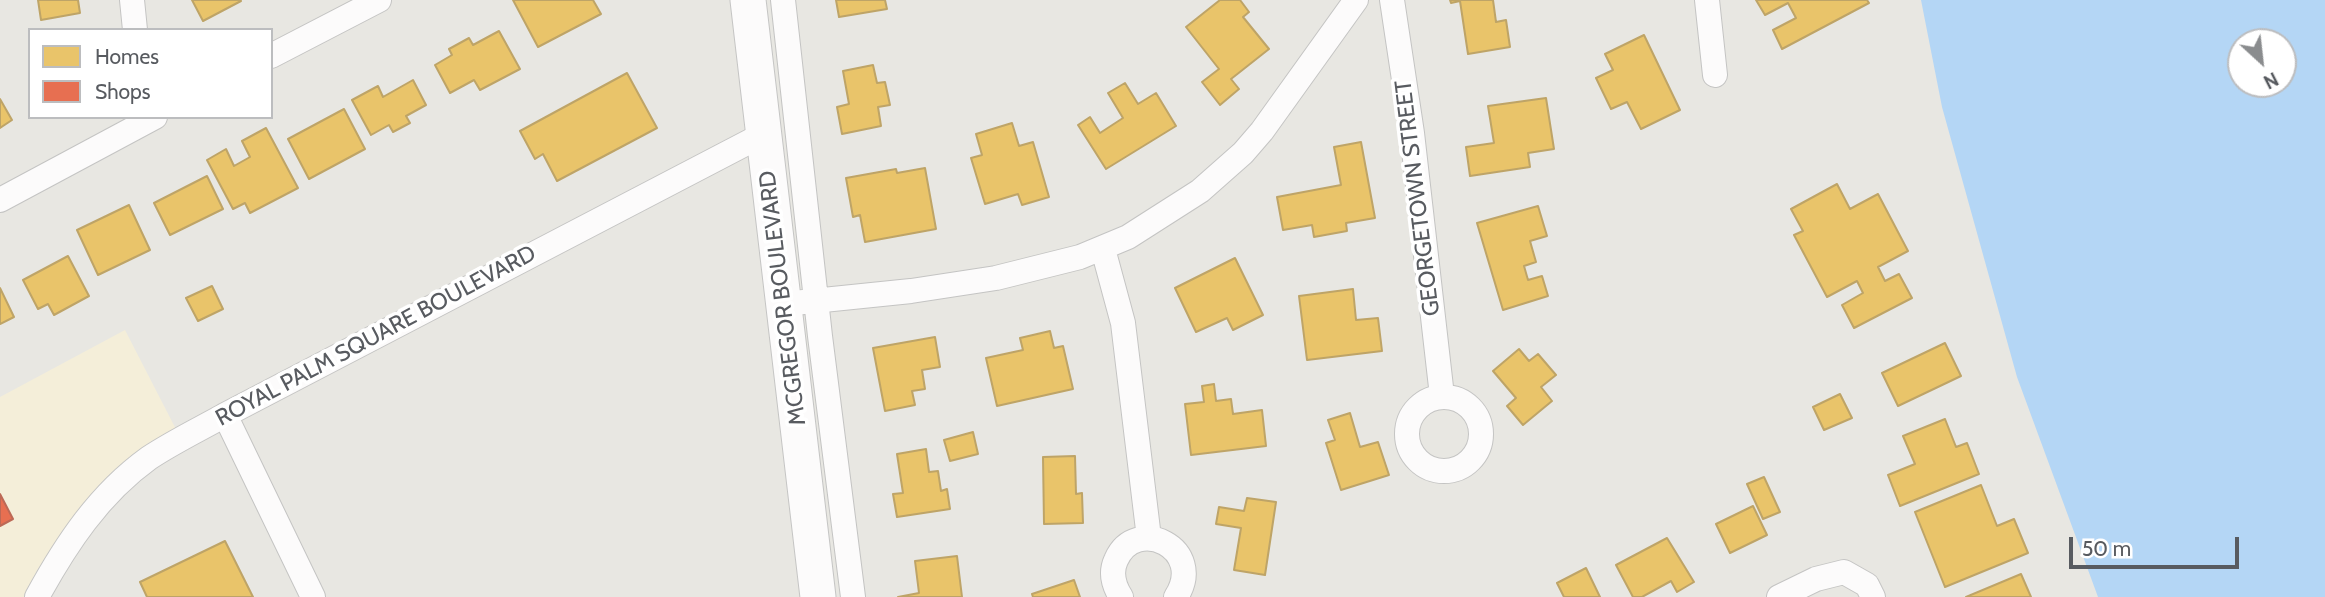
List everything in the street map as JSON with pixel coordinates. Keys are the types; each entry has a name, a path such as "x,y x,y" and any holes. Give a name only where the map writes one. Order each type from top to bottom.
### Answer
{"main road":[{"name":"MCGREGOR BOULEVARD","path":"748,0 764,134 800,302 818,597"}],"street":[{"path":"132,0 135,28"},
{"path":"273,55 379,0"},
{"path":"783,0 800,302 853,597"},
{"path":"800,302 911,291 996,278 1080,257 1128,237 1215,179 1243,153 1262,131 1356,0"},
{"name":"GEORGETOWN STREET","path":"1392,0 1412,133 1442,396"},
{"path":"1707,0 1715,75"},
{"path":"0,200 151,119"},
{"name":"ROYAL PALM SQUARE BOULEVARD","path":"37,597 76,531 122,480 149,458 225,415 764,134"},
{"path":"1103,249 1123,323 1149,538"},
{"path":"225,415 313,597"},
{"path":"1121,597 1113,578 1114,565 1119,554 1134,542 1149,538 1161,541 1175,550 1182,560 1185,575 1183,587 1176,597"},
{"path":"1779,597 1816,579 1844,572 1867,585 1873,597"}],"shaded area":[{"path":"125,330 181,439 103,487 37,570 24,597 0,597 0,397"}],"water":[{"path":"1921,0 2325,0 2325,597 2098,597 2017,377 1942,107"}],"building: Homes":[{"path":"38,0 78,0 80,13 41,20"},
{"path":"192,0 240,0 241,1 203,21"},
{"path":"513,0 593,0 601,14 538,47"},
{"path":"836,0 885,0 887,9 839,17"},
{"path":"1220,0 1240,0 1249,12 1243,17 1269,49 1231,79 1239,89 1220,105 1202,82 1219,69 1186,27"},
{"path":"1450,0 1493,0 1496,22 1506,20 1510,47 1468,54 1460,1 1451,3"},
{"path":"1756,0 1867,0 1869,3 1782,49 1773,30 1796,18 1788,3 1765,15"},
{"path":"499,31 520,69 480,90 474,80 450,93 435,65 452,55 449,49 469,38 473,45"},
{"path":"1644,35 1680,110 1641,129 1627,102 1611,109 1596,78 1613,70 1605,54"},
{"path":"873,65 877,83 885,82 890,105 878,107 881,126 842,134 837,107 849,104 843,71"},
{"path":"627,73 657,128 557,181 543,154 535,159 520,131"},
{"path":"413,80 426,105 406,116 410,123 393,132 389,125 371,135 352,100 378,86 383,97"},
{"path":"1125,83 1138,104 1156,93 1176,126 1106,169 1078,125 1090,117 1100,133 1123,118 1108,93"},
{"path":"1546,98 1554,149 1528,153 1530,167 1470,176 1466,147 1494,143 1488,106"},
{"path":"0,99 12,120 0,128"},
{"path":"344,109 365,149 309,179 288,139"},
{"path":"1012,123 1019,146 1033,142 1049,197 1022,205 1018,194 985,204 971,158 982,155 976,134"},
{"path":"266,128 298,188 250,213 245,203 233,209 207,160 226,149 234,166 250,157 242,141"},
{"path":"1361,142 1375,218 1346,223 1347,231 1314,237 1312,225 1283,230 1277,197 1341,185 1334,147"},
{"path":"925,168 936,229 865,242 860,215 853,217 846,178 896,169 897,173"},
{"path":"207,176 223,209 170,235 154,203"},
{"path":"1837,184 1850,209 1878,194 1908,251 1878,267 1885,281 1899,274 1912,298 1854,328 1842,305 1863,293 1857,281 1827,297 1794,235 1803,231 1791,209"},
{"path":"129,205 150,250 98,275 77,230"},
{"path":"1538,206 1547,236 1530,241 1536,262 1524,266 1528,280 1542,276 1548,296 1503,310 1477,223"},
{"path":"68,256 89,296 54,315 48,304 38,309 23,280"},
{"path":"1235,258 1263,315 1233,330 1227,318 1196,332 1175,288"},
{"path":"212,286 223,309 198,321 186,298"},
{"path":"0,288 14,317 0,324"},
{"path":"1353,289 1356,320 1378,318 1382,351 1307,360 1299,296"},
{"path":"1050,331 1054,348 1063,346 1073,389 997,406 986,358 1023,350 1020,338"},
{"path":"935,337 940,367 922,370 925,389 912,391 915,405 885,411 873,348"},
{"path":"1945,343 1961,376 1898,406 1882,373"},
{"path":"1519,349 1529,361 1538,354 1556,375 1541,387 1552,401 1523,425 1507,406 1516,398 1493,371"},
{"path":"1214,384 1216,401 1231,399 1233,414 1262,410 1266,446 1191,455 1185,404 1204,402 1202,386"},
{"path":"1840,394 1852,418 1824,430 1813,407"},
{"path":"1350,413 1360,447 1378,442 1389,475 1341,490 1326,443 1335,440 1328,420"},
{"path":"1945,419 1956,447 1967,443 1979,474 1900,506 1888,475 1915,464 1903,436"},
{"path":"973,432 978,454 950,461 944,440"},
{"path":"926,449 929,472 938,471 941,491 947,489 950,509 897,517 893,494 903,493 897,454"},
{"path":"1075,456 1076,494 1082,493 1083,523 1044,524 1043,457"},
{"path":"1764,477 1780,512 1763,519 1747,484"},
{"path":"1981,485 1997,526 2014,519 2028,553 1945,587 1915,512"},
{"path":"1247,498 1276,502 1265,575 1234,570 1241,528 1216,524 1219,507 1244,511"},
{"path":"1753,506 1767,535 1730,553 1716,524"},
{"path":"1667,538 1694,582 1677,592 1671,581 1642,597 1633,597 1616,565"},
{"path":"225,541 253,597 147,597 140,582"},
{"path":"957,556 962,597 898,597 919,593 915,561"},
{"path":"1586,568 1600,597 1564,597 1557,583"},
{"path":"2021,574 2031,597 1966,597"},
{"path":"1074,580 1080,597 1033,597 1032,594"}],"building: Shops":[{"path":"0,494 13,519 0,526"}]}
